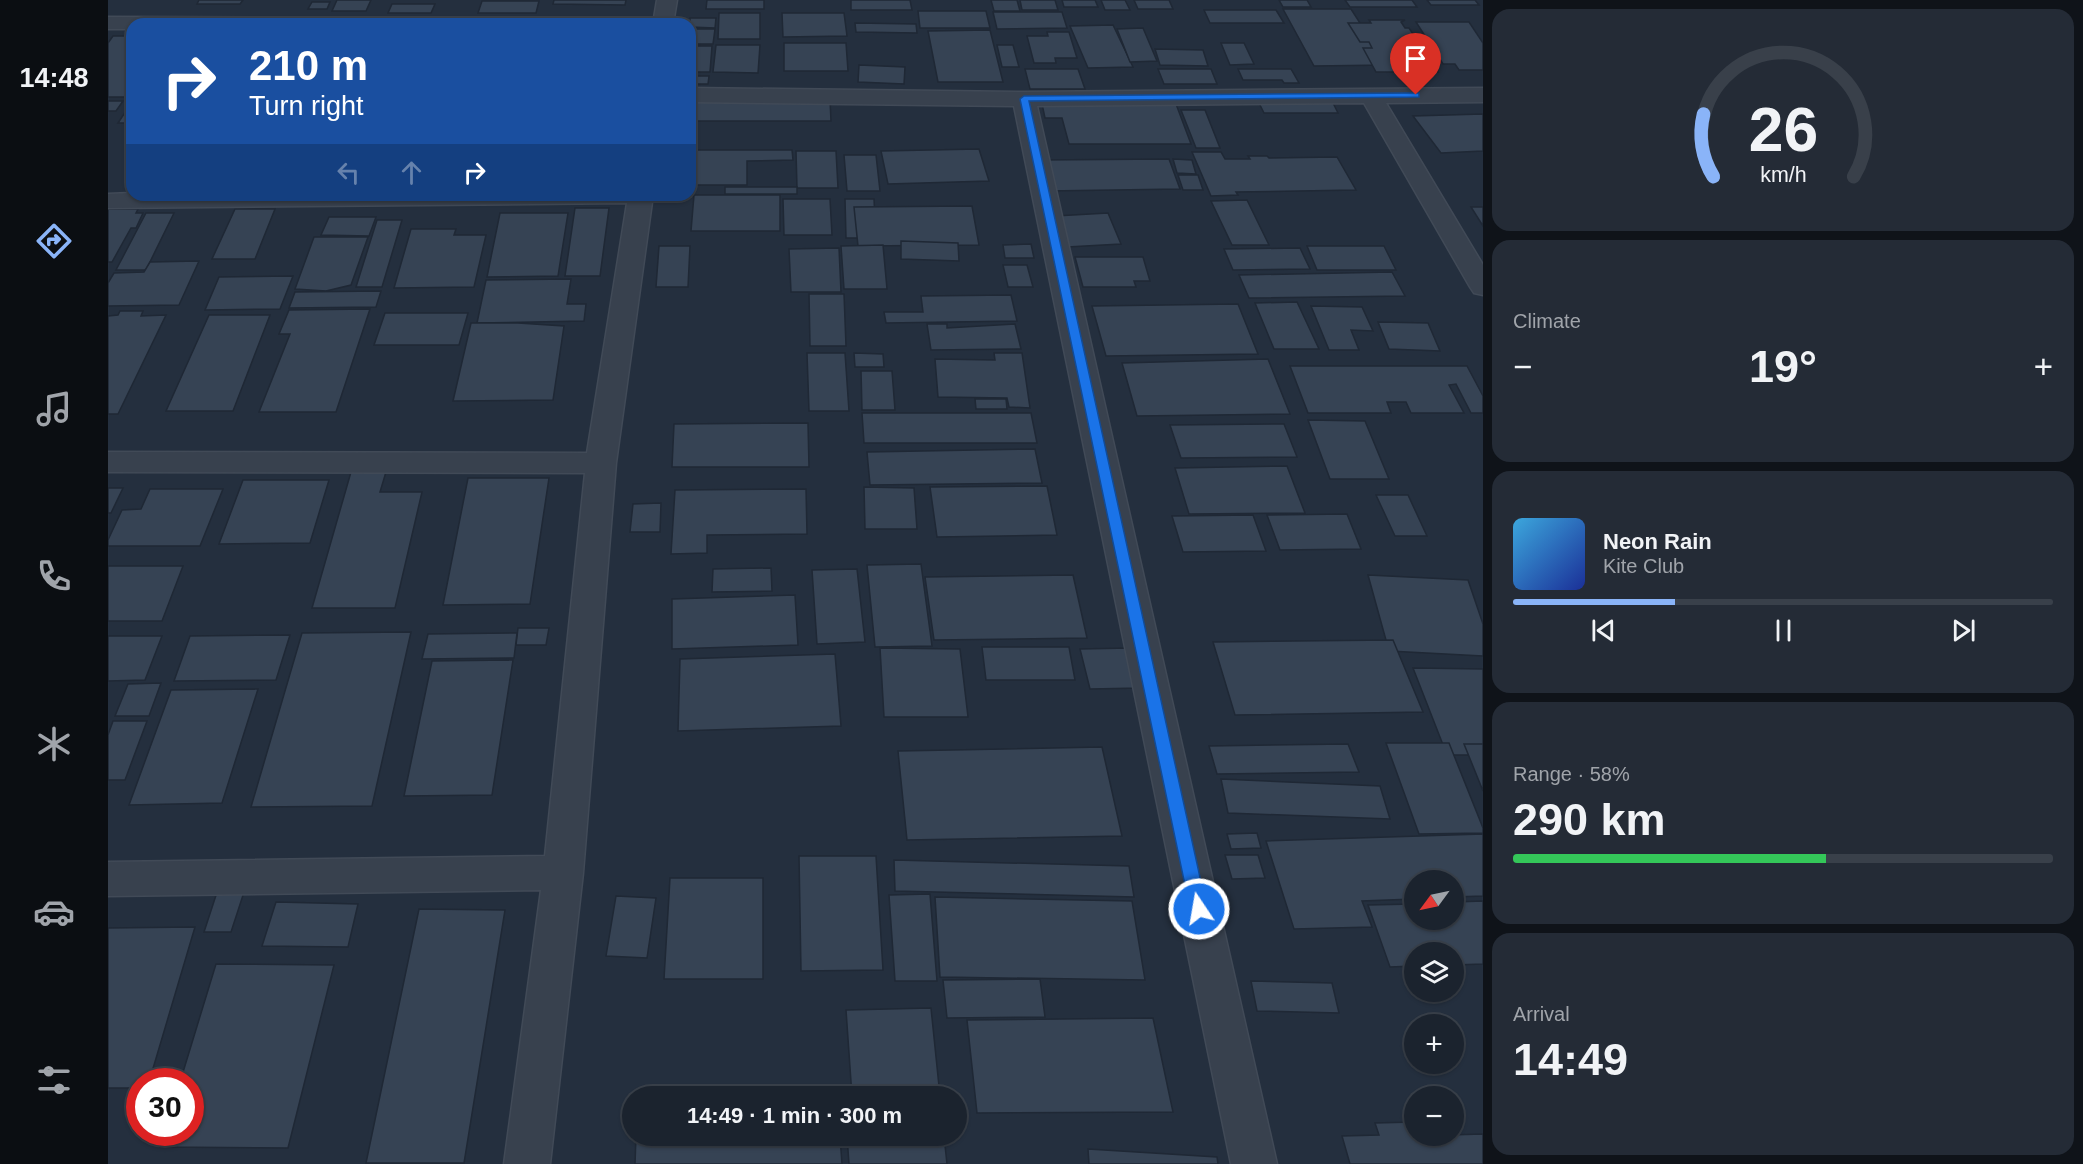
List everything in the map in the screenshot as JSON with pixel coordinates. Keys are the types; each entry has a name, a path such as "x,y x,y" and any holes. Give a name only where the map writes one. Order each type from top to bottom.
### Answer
{"street":[{"path":"664,18 667,0"},
{"path":"108,23 126,23"},
{"path":"696,95 1024,99 1483,95"},
{"path":"1371,96 1483,287"},
{"path":"1024,99 1254,1164"},
{"path":"108,201 126,201"},
{"path":"527,1164 563,873 601,463 640,201"},
{"path":"108,462 601,463"},
{"path":"108,879 563,873"}],"building":[{"path":"199,0 243,0 240,4 197,4"},
{"path":"337,0 371,0 366,11 332,11"},
{"path":"554,0 626,0 625,5 553,4"},
{"path":"707,0 764,0 764,9 706,9"},
{"path":"851,0 910,0 912,10 851,10"},
{"path":"991,0 1017,0 1020,11 994,11"},
{"path":"1020,0 1055,0 1058,10 1022,10"},
{"path":"1062,0 1095,0 1098,7 1064,7"},
{"path":"1101,0 1125,0 1130,10 1105,10"},
{"path":"1134,0 1169,0 1173,9 1138,9"},
{"path":"1279,0 1307,0 1311,7 1283,7"},
{"path":"1345,0 1412,0 1417,7 1350,7"},
{"path":"1427,0 1475,0 1479,5 1431,5"},
{"path":"482,1 539,1 536,13 478,13"},
{"path":"312,2 330,2 327,9 308,9"},
{"path":"392,4 435,4 431,13 388,13"},
{"path":"1283,9 1351,9 1387,65 1314,66"},
{"path":"1204,10 1276,10 1284,23 1210,23"},
{"path":"918,11 986,11 990,28 920,28"},
{"path":"993,12 1062,12 1067,28 997,29"},
{"path":"719,13 760,13 760,39 718,39"},
{"path":"782,13 844,13 847,36 783,37"},
{"path":"696,18 716,18 715,28 696,27"},
{"path":"1369,20 1405,20 1401,22 1405,28 1409,28 1421,46 1417,46 1421,52 1425,52 1438,72 1376,72 1363,48 1372,48 1369,42 1360,42 1348,23 1371,23"},
{"path":"1416,22 1469,22 1483,43 1483,70 1459,70 1455,64 1443,64"},
{"path":"855,23 916,24 917,33 856,32"},
{"path":"1113,25 1133,67 1088,68 1070,26"},
{"path":"1143,28 1157,61 1130,62 1117,29"},
{"path":"696,29 715,29 713,44 696,44"},
{"path":"990,30 1003,82 938,82 928,31"},
{"path":"1047,32 1069,32 1077,58 1055,58 1056,63 1034,63 1027,36 1048,36"},
{"path":"113,36 126,36 126,97 108,97 108,43"},
{"path":"784,43 846,43 848,71 784,71"},
{"path":"1221,43 1244,43 1254,64 1230,65"},
{"path":"716,45 760,45 758,73 713,72"},
{"path":"997,45 1013,45 1019,67 1002,67"},
{"path":"696,46 712,46 710,72 696,72"},
{"path":"1155,49 1203,50 1208,66 1160,65"},
{"path":"859,65 905,67 904,84 858,82"},
{"path":"1025,69 1078,69 1085,89 1030,89"},
{"path":"1158,69 1211,69 1217,84 1164,84"},
{"path":"1238,69 1291,69 1299,83 1284,83 1282,80 1243,80"},
{"path":"696,76 709,76 708,84 696,84"},
{"path":"696,100 830,100 831,121 696,121"},
{"path":"108,101 123,101 116,111 108,111"},
{"path":"1258,101 1332,101 1338,113 1264,113"},
{"path":"1042,104 1176,104 1191,144 1069,144 1062,118 1045,118"},
{"path":"1181,110 1205,110 1220,148 1196,148"},
{"path":"126,111 126,123 118,123"},
{"path":"1483,114 1483,151 1441,153 1413,116"},
{"path":"979,149 989,181 888,184 881,151"},
{"path":"696,150 792,150 793,160 747,161 747,185 696,185"},
{"path":"796,151 836,151 838,188 797,188"},
{"path":"1192,152 1221,152 1225,159 1250,159 1248,156 1337,157 1356,190 1236,192 1238,195 1211,196"},
{"path":"844,155 876,155 880,191 847,191"},
{"path":"1169,159 1180,189 1047,191 1039,160"},
{"path":"1173,159 1192,160 1196,174 1177,173"},
{"path":"1178,175 1198,175 1203,190 1183,190"},
{"path":"725,187 797,187 797,194 725,194"},
{"path":"696,195 780,195 780,231 691,231"},
{"path":"783,199 830,199 832,235 784,235"},
{"path":"845,199 874,199 876,238 846,238"},
{"path":"1247,200 1269,245 1232,245 1211,201"},
{"path":"972,206 979,245 858,246 854,207"},
{"path":"1471,207 1483,207 1483,226"},
{"path":"575,208 609,208 600,276 565,276"},
{"path":"108,209 138,209 136,213 143,213 136,228 131,228 112,262 108,262"},
{"path":"235,209 275,209 255,259 212,259"},
{"path":"146,213 174,213 146,270 116,270"},
{"path":"500,213 568,213 558,276 487,277"},
{"path":"1108,213 1121,244 1067,247 1055,216"},
{"path":"329,217 376,217 369,236 321,235"},
{"path":"377,220 402,220 382,287 356,287"},
{"path":"411,229 456,229 454,235 486,235 474,287 394,288"},
{"path":"314,237 368,237 351,285 326,291 295,289"},
{"path":"901,241 958,243 959,261 901,259"},
{"path":"1031,244 1034,258 1005,258 1003,245"},
{"path":"883,245 887,289 844,289 841,246"},
{"path":"659,246 690,246 688,287 656,287"},
{"path":"1307,246 1384,246 1396,270 1317,270"},
{"path":"839,248 841,292 791,292 789,249"},
{"path":"1300,248 1310,269 1233,270 1224,249"},
{"path":"1075,257 1143,257 1150,281 1134,281 1136,287 1083,287"},
{"path":"199,261 179,305 108,306 108,283 114,273 144,272 150,262"},
{"path":"1003,265 1027,265 1033,287 1008,287"},
{"path":"1392,272 1405,296 1249,298 1239,275"},
{"path":"293,276 280,309 205,310 219,277"},
{"path":"571,279 567,304 586,304 584,321 477,323 486,280"},
{"path":"381,291 376,307 289,308 295,292"},
{"path":"809,294 844,294 846,346 810,346"},
{"path":"1011,295 1017,321 886,323 884,312 923,312 921,296"},
{"path":"1297,302 1319,349 1274,349 1255,303"},
{"path":"1238,304 1258,354 1106,356 1092,306"},
{"path":"1311,306 1362,307 1373,331 1351,330 1359,350 1329,350"},
{"path":"370,309 336,412 259,412 290,334 279,334 289,310"},
{"path":"120,311 143,311 141,316 166,315 118,414 108,414 108,316 118,315"},
{"path":"385,313 468,313 459,345 374,345"},
{"path":"209,315 270,315 233,411 166,411"},
{"path":"1378,322 1428,323 1440,351 1389,349"},
{"path":"471,323 564,326 553,400 453,401"},
{"path":"927,324 947,324 947,328 1015,324 1021,349 931,350"},
{"path":"807,353 845,353 849,411 809,411"},
{"path":"854,353 883,354 884,367 855,367"},
{"path":"994,353 1022,353 1030,408 1009,407 1007,398 938,397 935,359 995,360"},
{"path":"1268,359 1290,414 1137,416 1122,363"},
{"path":"1290,366 1467,366 1483,396 1483,413 1471,413 1456,384 1449,385 1464,413 1411,413 1406,402 1387,402 1391,413 1308,413"},
{"path":"861,371 892,371 895,410 862,410"},
{"path":"975,399 1006,399 1007,409 976,409"},
{"path":"862,413 1031,413 1037,443 864,443"},
{"path":"1308,420 1365,421 1389,479 1330,479"},
{"path":"808,423 809,467 672,467 674,424"},
{"path":"1284,424 1297,457 1181,458 1170,425"},
{"path":"1035,449 1042,483 870,485 867,452"},
{"path":"1287,466 1305,513 1189,514 1175,468"},
{"path":"351,472 386,472 380,492 422,492 395,608 312,608"},
{"path":"468,478 549,478 530,604 443,605"},
{"path":"243,480 329,480 310,543 219,544"},
{"path":"1047,486 1057,535 937,537 930,487"},
{"path":"864,487 914,488 917,529 865,529"},
{"path":"108,488 123,488 111,513 108,513"},
{"path":"150,489 223,489 200,546 108,546 108,540 122,510 141,509"},
{"path":"806,489 807,534 707,535 707,553 671,554 675,490"},
{"path":"1376,495 1408,495 1427,536 1395,536"},
{"path":"661,503 660,532 630,532 633,504"},
{"path":"1347,514 1361,549 1280,550 1267,515"},
{"path":"1253,515 1266,551 1183,552 1172,516"},
{"path":"921,564 932,646 875,647 867,565"},
{"path":"108,566 183,566 162,621 108,621"},
{"path":"771,568 772,591 712,592 713,569"},
{"path":"857,569 865,642 817,644 812,570"},
{"path":"1073,575 1087,638 934,640 925,577"},
{"path":"1368,575 1468,580 1483,624 1483,656 1389,651"},
{"path":"795,595 798,645 672,649 672,599"},
{"path":"518,628 549,628 546,645 516,645"},
{"path":"411,632 372,806 251,807 302,633"},
{"path":"517,633 514,658 422,659 428,634"},
{"path":"290,635 276,680 174,681 190,636"},
{"path":"108,636 162,636 145,680 108,681"},
{"path":"1393,640 1423,712 1235,715 1213,642"},
{"path":"982,647 1069,647 1075,680 986,680"},
{"path":"880,648 960,649 968,717 884,717"},
{"path":"1130,648 1141,688 1090,689 1080,649"},
{"path":"835,654 841,726 678,731 680,659"},
{"path":"513,660 492,795 404,796 432,661"},
{"path":"1413,668 1483,669 1483,755 1447,755"},
{"path":"161,683 149,716 115,716 128,684"},
{"path":"258,689 222,803 129,805 171,690"},
{"path":"113,721 147,721 125,780 108,780 108,735"},
{"path":"1386,743 1449,743 1483,833 1419,834"},
{"path":"1348,744 1359,772 1217,774 1209,746"},
{"path":"1464,744 1483,744 1483,791"},
{"path":"1102,747 1122,836 907,840 898,751"},
{"path":"1221,779 1380,786 1390,819 1228,813"},
{"path":"1257,833 1261,848 1231,849 1227,834"},
{"path":"1483,834 1483,896 1464,897 1464,870 1404,870 1404,899 1362,901 1372,927 1294,929 1266,841"},
{"path":"1225,855 1258,855 1265,878 1232,879"},
{"path":"799,856 876,856 883,970 801,971"},
{"path":"894,860 1129,866 1134,897 895,891"},
{"path":"670,878 763,878 763,979 664,979"},
{"path":"220,883 247,883 231,932 204,932"},
{"path":"930,894 937,981 895,981 889,895"},
{"path":"616,896 656,898 647,958 606,956"},
{"path":"935,897 1132,901 1145,980 940,977"},
{"path":"1483,901 1483,964 1464,965 1464,942 1404,942 1404,966 1390,967 1368,905 1404,904 1404,930 1464,930 1464,902"},
{"path":"276,902 358,904 348,947 262,946"},
{"path":"419,909 505,910 464,1163 366,1163"},
{"path":"195,927 153,1068 126,1068 126,1088 108,1088 108,928"},
{"path":"216,964 334,965 288,1148 160,1147 204,1146 204,1068 184,1068"},
{"path":"1040,979 1045,1017 947,1018 943,980"},
{"path":"1251,981 1332,983 1339,1013 1257,1011"},
{"path":"931,1008 939,1086 851,1086 846,1010"},
{"path":"1153,1018 1173,1112 977,1113 967,1020"},
{"path":"1404,1122 1404,1146 1464,1146 1464,1135 1483,1134 1483,1164 1350,1164 1342,1136 1379,1135 1375,1123"},
{"path":"636,1146 841,1146 842,1164 635,1164"},
{"path":"848,1146 945,1146 947,1164 849,1164"},
{"path":"1088,1149 1217,1157 1218,1164 1089,1164"}],"route":[{"path":"1199,909 1024,99 1416,95"}]}
